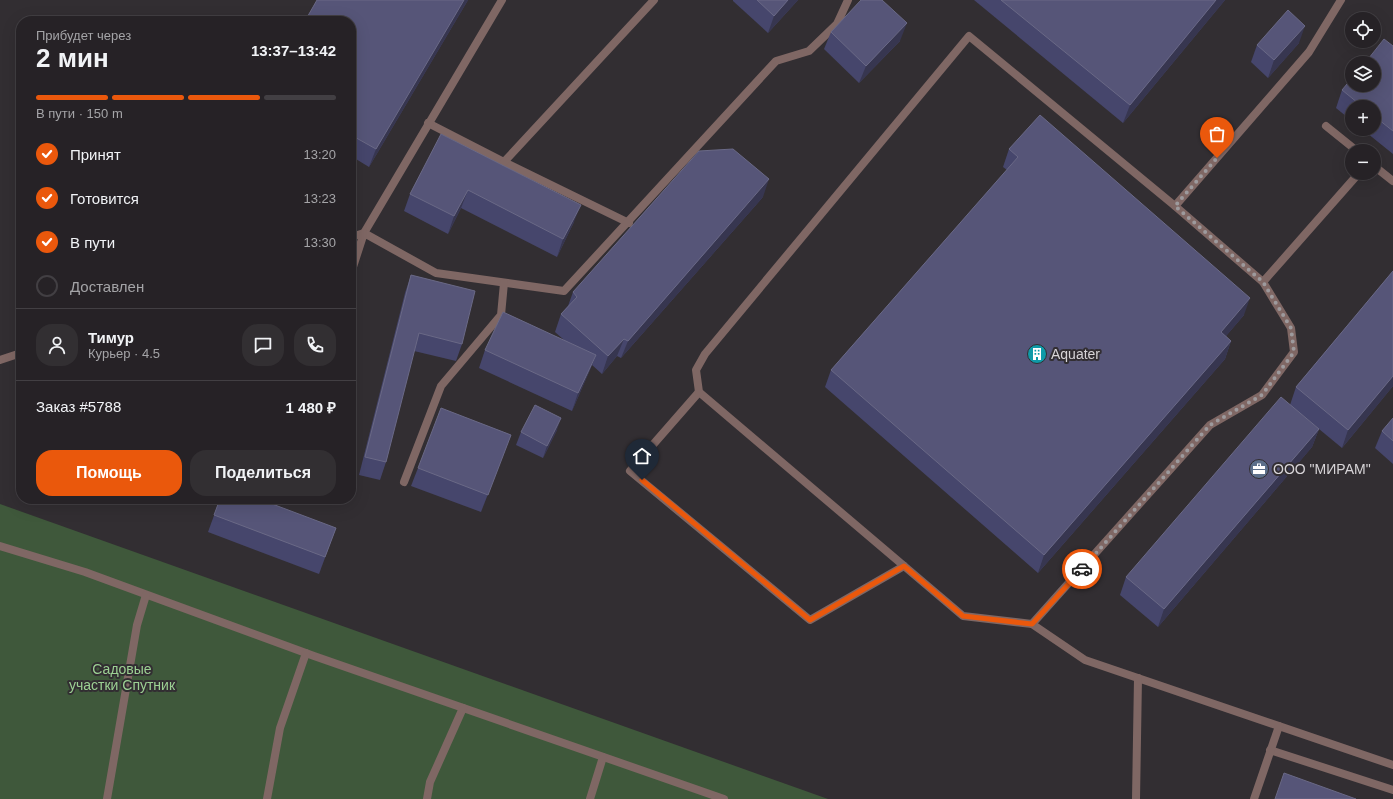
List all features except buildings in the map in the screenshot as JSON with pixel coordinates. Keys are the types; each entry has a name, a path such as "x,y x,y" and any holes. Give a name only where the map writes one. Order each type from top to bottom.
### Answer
{"lane":[{"path":"356,258 364,233 428,122 502,0"},
{"path":"504,162 654,0"},
{"path":"356,235 364,233 436,273 564,291 629,223 776,61 810,51 837,24 848,0"},
{"path":"1175,206 1309,52 1341,0"},
{"path":"1032,624 1210,425 1262,395 1294,352 1291,328 1263,282 1175,206 969,36 705,354 696,370 699,392 963,616 1032,624 1084,660 1393,765"},
{"path":"428,122 504,162 629,223"},
{"path":"1326,126 1348,144"},
{"path":"1381,172 1393,181"},
{"path":"1263,282 1353,180"},
{"path":"404,482 441,386 501,315 504,283"},
{"path":"0,360 16,355"},
{"path":"699,392 630,470 810,620 904,566"},
{"path":"0,546 85,572 306,653 724,799"},
{"path":"107,799 137,625 146,595"},
{"path":"267,799 280,728 306,653"},
{"path":"1136,799 1138,678"},
{"path":"427,799 430,782 463,708"},
{"path":"1254,799 1278,726"},
{"path":"1270,750 1393,790"},
{"path":"590,799 603,757"}],"green space":[{"name":"Садовые участки Спутник","path":"0,504 828,799 0,799"}],"way so far":[{"path":"1082,569 1210,425 1262,395 1294,352 1291,328 1263,282 1175,206 1217,158"}],"place":[{"name":"Aquater","path":"1037,354"},
{"name":"ООО \"МИРАМ\"","path":"1259,469"}],"route":[{"path":"642,480 810,620 904,566 963,616 1032,624 1082,569"}]}
